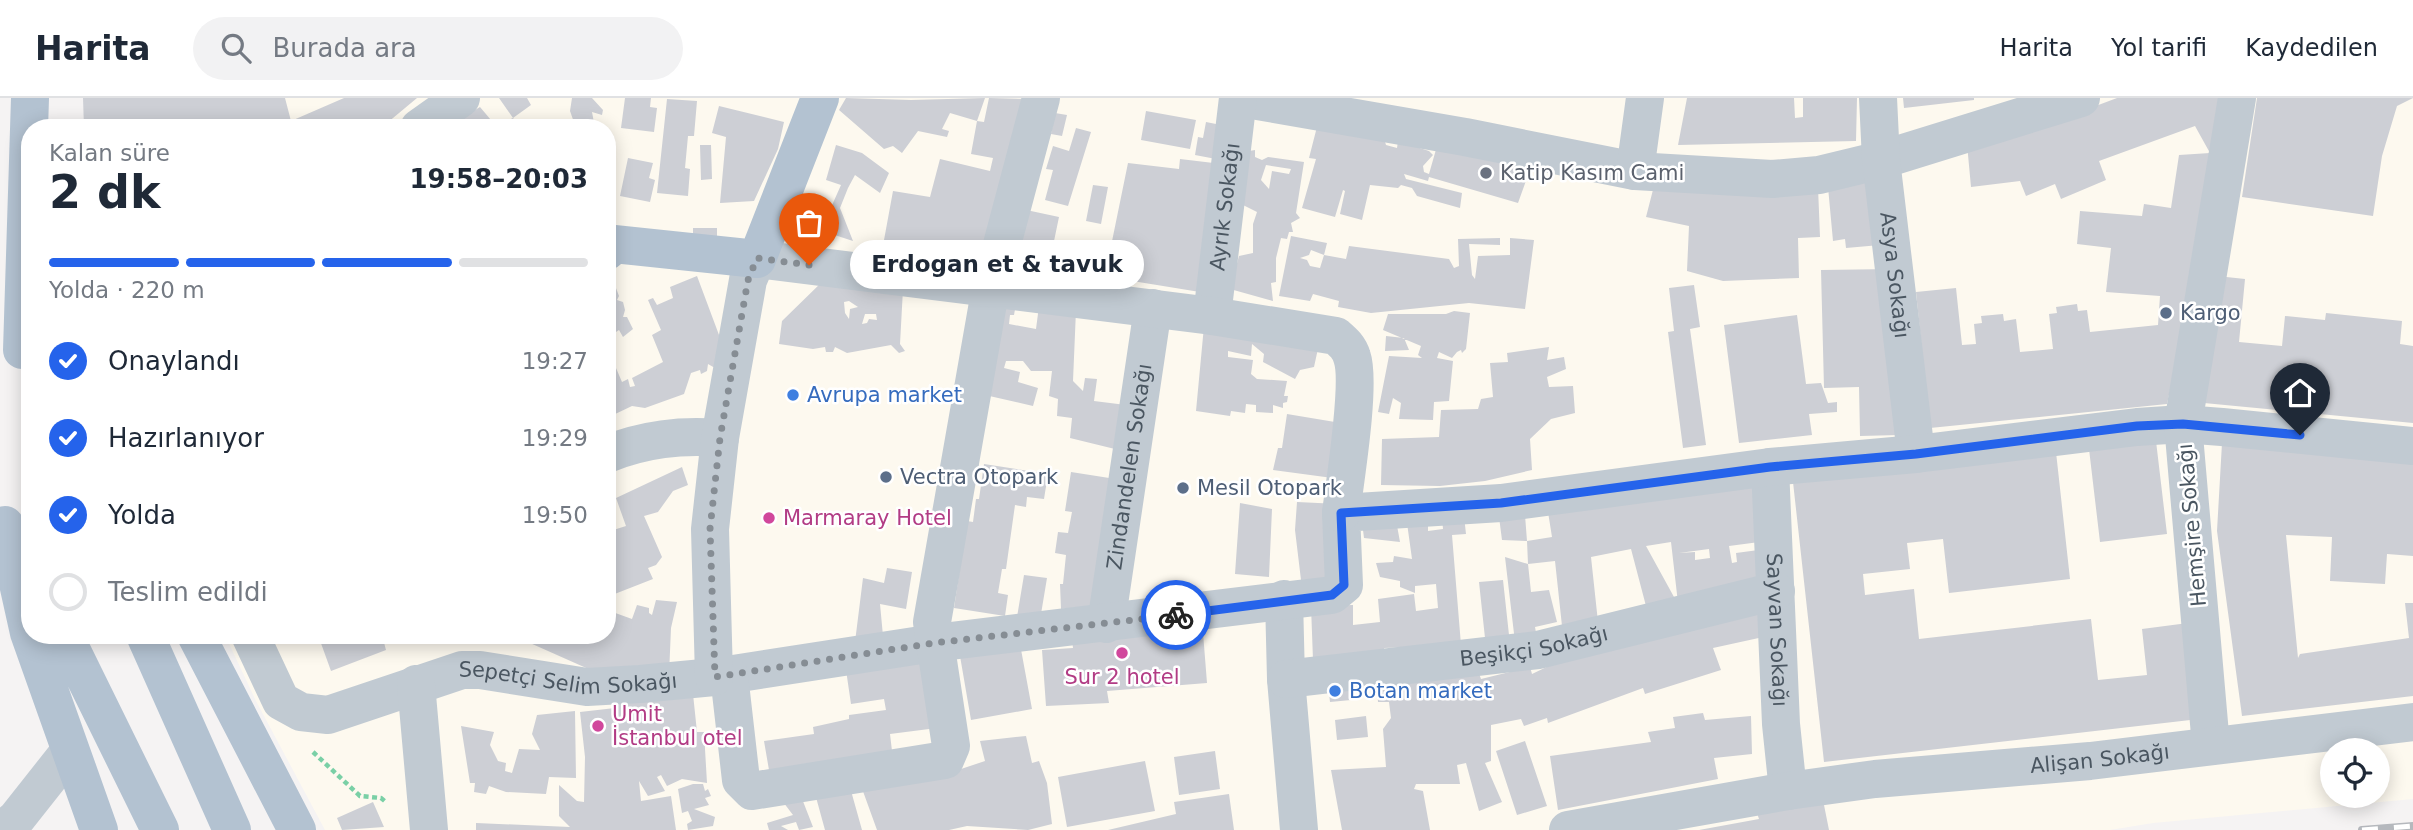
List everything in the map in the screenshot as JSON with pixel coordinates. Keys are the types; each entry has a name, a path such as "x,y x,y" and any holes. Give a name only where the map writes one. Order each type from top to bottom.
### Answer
{"main road":[{"path":"29,119 30,98"},
{"path":"616,246 757,258 820,98"},
{"path":"19,302 21,265"},
{"path":"2,521 21,556"},
{"path":"2,521 21,600"},
{"path":"33,644 99,830"},
{"path":"68,644 160,830"},
{"path":"149,644 232,830"},
{"path":"201,644 298,830"}],"street":[{"path":"432,119 461,98"},
{"path":"1041,98 991,286 932,622 951,746 945,760 752,792 741,780 722,676 710,529 720,438 748,280 757,258 991,286 1212,316 1336,337 1346,344 1353,359 1341,513 1501,503 1770,467 1916,454 2137,426 2183,424 2413,446"},
{"path":"1239,98 1413,114 1465,137 1635,171 1772,179 1819,175 1881,160 2081,98"},
{"name":"Ayrık Sokağı","path":"1212,316 1239,98"},
{"path":"1635,171 1645,98"},
{"name":"Asya Sokağı","path":"1878,98 1881,160 1916,454"},
{"name":"Hemşire Sokağı","path":"2211,746 2183,424 2237,98"},
{"name":"Zindandelen Sokağı","path":"1106,624 1153,308"},
{"path":"616,450 634,443 684,436 720,438"},
{"name":"Sayvan Sokağı","path":"1770,467 1781,724 1788,791"},
{"name":"Sepetçi Selim Sokağı","path":"281,701 301,712 328,715 462,670 480,670 587,687 722,676 934,643 1332,595 1344,585 1341,513"},
{"name":"Beşikçi Sokağı","path":"1286,679 1538,650 1776,591"},
{"path":"1284,599 1286,679 1298,830"},
{"path":"254,644 281,701"},
{"path":"416,684 429,830"},
{"name":"Alişan Sokağı","path":"1568,830 1788,791 1875,779 2090,761 2413,722"},
{"path":"2,830 16,819 69,752"}],"path":[{"path":"281,701 318,759 360,796 381,799 391,806"}],"shaded area":[{"path":"91,98 2413,98 2413,799 2390,801 2390,738 2320,738 2320,808 2153,823 2110,830 325,830 256,701 229,644 616,644 616,119 92,119"}],"building":[{"path":"83,98 285,98 290,119 84,119"},
{"path":"344,98 417,98 392,119 296,119"},
{"path":"499,98 527,98 531,105 513,118"},
{"path":"572,98 592,98 603,110 602,115 592,112 593,119 573,119 570,111"},
{"path":"625,98 651,98 650,107 657,108 654,132 621,128"},
{"path":"846,98 985,98 977,121 950,113 942,129 949,131 947,137 918,131 902,153 893,146 884,149 839,110"},
{"path":"989,98 1029,99 993,259 884,240 893,191 930,197 940,159 990,171 993,158 971,154 977,121 984,122"},
{"path":"1687,98 1794,98 1795,118 1803,117 1803,98 1857,98 1856,141 1678,145"},
{"path":"1903,98 1974,98 1974,100 1904,108"},
{"path":"2117,98 2233,98 2167,404 1930,428 1916,292 1956,288 1962,345 1976,344 1974,324 1982,323 1981,316 2003,314 2004,321 2016,319 2020,352 2053,349 2049,314 2057,313 2056,307 2077,304 2078,311 2087,310 2090,332 2158,325 2160,296 2106,292 2111,248 2077,244 2080,211 2142,216 2144,204 2171,208 2179,155 2210,153 2195,126 2099,161 2106,180 2061,199 2055,184 2026,196 2020,181 1971,187 1967,144 2005,140"},
{"path":"2257,98 2413,98 2397,106 2382,156 2373,216 2242,197"},
{"path":"667,99 697,101 694,136 688,136 685,168 690,169 688,196 657,193"},
{"path":"719,106 784,122 778,149 754,201 720,203 726,137 712,133"},
{"path":"480,107 490,119 463,119"},
{"path":"1146,111 1196,120 1190,149 1141,140"},
{"path":"1055,113 1067,115 1062,136 1051,134"},
{"path":"1319,119 1383,135 1386,145 1397,148 1398,141 1429,151 1433,155 1423,166 1424,172 1429,174 1439,139 1532,164 1518,203 1429,177 1428,181 1404,174 1406,179 1462,193 1460,208 1417,196 1412,188 1401,185 1398,188 1370,185 1362,220 1340,214 1345,191 1343,190 1335,217 1302,208 1316,159 1309,158"},
{"path":"1206,122 1221,125 1216,159 1195,155 1198,137 1203,138"},
{"path":"1076,128 1091,132 1068,206 1045,200 1053,170 1046,169 1053,146 1069,151"},
{"path":"700,145 711,145 712,179 701,180"},
{"path":"836,145 862,153 889,173 880,193 855,175 848,188 840,208 853,241 807,226 829,212 841,185 826,180"},
{"path":"1255,150 1255,157 1262,160 1268,157 1304,162 1296,213 1300,218 1291,223 1293,232 1289,232 1287,239 1281,238 1276,258 1276,282 1271,283 1273,301 1230,289 1239,256 1253,253 1253,224 1257,212 1243,205 1249,151","holes":["1266,165 1291,169 1289,174 1272,171 1269,189 1261,180"]},
{"path":"628,158 653,163 649,178 655,180 650,202 620,196"},
{"path":"1180,159 1222,164 1206,293 1071,271 1078,243 1110,251 1128,163 1179,169"},
{"path":"1655,182 1818,187 1820,237 1798,238 1799,278 1723,281 1687,271 1689,226 1646,217"},
{"path":"1874,182 1880,245 1846,248 1845,239 1833,241 1828,187"},
{"path":"1093,185 1108,187 1101,224 1086,221"},
{"path":"1017,208 1059,217 1048,270 1005,261"},
{"path":"693,228 717,228 717,239 693,239"},
{"path":"1291,236 1327,243 1324,255 1346,259 1349,246 1449,259 1454,268 1459,266 1458,239 1500,238 1500,245 1469,244 1472,275 1475,279 1478,256 1510,255 1510,238 1534,240 1525,309 1469,303 1371,313 1338,307 1339,301 1313,294 1310,301 1279,296","holes":["1311,250 1324,255 1320,268 1310,266 1307,260 1300,258 1309,255"]},
{"path":"1892,269 1899,435 1860,436 1859,387 1824,388 1821,270"},
{"path":"697,276 722,343 715,368 708,364 707,371 701,374 700,370 691,373 684,394 645,408 632,406 616,414 616,368 622,382 628,379 630,387 635,386 632,378 663,362 652,335 661,330 648,300 653,298 657,305 673,298 670,287"},
{"path":"2217,276 2245,279 2239,342 2282,346 2285,316 2325,320 2326,313 2402,321 2400,344 2413,346 2413,423 2204,403"},
{"path":"825,279 903,289 900,344 905,351 899,353 891,345 847,353 835,347 833,352 826,352 825,347 813,349 779,344 782,321","holes":["849,301 858,307 850,309 849,319 845,313 844,302","865,314 876,314 877,320 869,319 862,324"]},
{"path":"1694,285 1700,327 1690,329 1706,445 1683,448 1668,332 1674,331 1669,288"},
{"path":"616,288 619,296 617,300 623,302 625,310 623,317 627,317 633,329 623,337 619,330 616,332"},
{"path":"996,296 1017,298 1014,315 1010,315 1009,324 1036,329 1039,306 1076,310 1073,381 1083,391 1085,378 1097,379 1094,401 1126,405 1119,450 1070,438 1072,418 1057,416 1058,399 1049,396 1052,371 1031,371 1023,361 1006,361 1004,368 1020,372 1018,382 1038,388 1033,406 985,395"},
{"path":"1454,311 1470,313 1466,349 1462,353 1461,350 1457,352 1452,358 1439,352 1437,358 1453,361 1449,401 1434,402 1433,420 1399,419 1401,403 1393,398 1389,414 1378,412 1389,356 1422,358 1418,355 1421,346 1383,330 1388,314 1446,314"},
{"path":"1797,315 1806,384 1821,383 1828,403 1837,402 1837,412 1809,414 1812,435 1739,443 1724,325"},
{"path":"1204,326 1319,344 1314,367 1300,370 1295,379 1263,362 1264,354 1252,344 1251,356 1228,351 1228,357 1253,360 1251,374 1257,379 1287,381 1284,396 1288,396 1287,402 1283,403 1283,408 1273,405 1273,413 1256,412 1256,405 1246,404 1245,413 1231,411 1230,416 1196,411"},
{"path":"1386,336 1404,338 1409,350 1385,351"},
{"path":"1549,347 1547,360 1564,357 1566,369 1547,377 1549,387 1573,386 1575,413 1551,419 1530,439 1532,470 1485,481 1440,486 1381,485 1382,439 1439,437 1441,410 1478,409 1481,399 1493,397 1490,363 1508,362 1507,353"},
{"path":"1287,414 1347,424 1340,479 1273,470 1278,448 1282,448"},
{"path":"2156,441 2167,534 2100,542 2089,449"},
{"path":"2222,443 2413,461 2413,556 2387,554 2385,584 2330,581 2332,537 2286,535 2298,658 2300,654 2409,638 2405,603 2413,603 2413,696 2242,716 2217,531"},
{"path":"2056,452 2070,579 1949,593 1943,539 1907,543 1910,569 1863,574 1865,595 1914,589 1919,639 2091,619 2098,680 2147,675 2142,629 2188,623 2199,719 1824,762 1793,482"},
{"path":"984,464 1048,474 1044,499 1027,497 1026,507 1015,505 1006,569 1002,569 998,593 1008,595 1005,616 954,608 967,521 973,522"},
{"path":"682,467 688,485 673,491 658,512 644,516 662,557 656,565 648,568 653,579 616,593 616,529 626,526 616,498"},
{"path":"1071,472 1122,480 1101,605 1061,609 1060,584 1063,584 1066,555 1055,553 1058,532 1068,533 1072,512 1065,511"},
{"path":"1759,480 1767,541 1729,546 1732,563 1737,562 1736,553 1766,549 1771,583 1678,603 1671,542 1646,546 1674,597 1646,606 1631,549 1591,557 1598,622 1562,626 1555,561 1528,564 1527,541 1552,537 1548,512","holes":["1709,549 1710,558 1695,560 1695,552 1679,553"]},
{"path":"1297,502 1339,504 1336,578 1301,580 1295,530"},
{"path":"1240,503 1272,509 1269,577 1235,574"},
{"path":"1525,515 1527,541 1502,540 1499,517"},
{"path":"1464,516 1466,534 1452,535 1461,645 1384,648 1385,654 1313,660 1311,606 1353,605 1353,625 1380,622 1378,599 1414,594 1416,611 1438,608 1436,584 1415,586 1415,593 1400,587 1400,581 1380,577 1376,563 1393,562 1394,556 1412,559 1407,523 1428,520 1428,531 1443,529 1442,518"},
{"path":"1396,520 1400,542 1364,538 1362,522"},
{"path":"1505,557 1528,564 1531,592 1549,590 1557,622 1535,627 1537,638 1515,642"},
{"path":"887,568 912,572 906,609 880,604 883,636 855,642 863,578 884,583"},
{"path":"1024,575 1047,578 1040,620 1017,617"},
{"path":"1503,580 1509,635 1485,638 1479,582"},
{"path":"656,600 677,602 671,628 669,675 593,671 532,644 616,644 616,613 632,619 637,605 649,608 652,615"},
{"path":"1771,603 1777,634 1713,648 1721,670 1645,694 1643,688 1548,723 1547,718 1524,726 1521,719 1491,725 1491,761 1485,763 1502,802 1479,811 1466,763 1457,765 1460,784 1416,784 1414,789 1423,791 1430,830 1342,830 1331,770 1386,767 1383,729 1391,718 1389,702 1378,702 1377,686 1477,668 1481,679 1530,667 1532,674 1557,662"},
{"path":"1202,620 1207,683 1107,691 1109,703 1046,706 1042,650 1073,648 1072,640"},
{"path":"321,644 384,644 386,650 331,671"},
{"path":"1020,644 1032,709 971,720 960,656"},
{"path":"926,658 937,728 890,734 892,751 769,770 764,741 814,734 813,727 849,719 849,715 886,710 884,699 851,704 846,670"},
{"path":"1349,681 1351,700 1330,702 1328,684"},
{"path":"693,694 697,732 704,732 707,783 682,779 667,786 661,775 657,777 665,791 648,796 639,781 641,801 671,796 676,830 476,830 476,823 570,827 559,816 559,785 577,801 584,802 585,757 580,712 615,708 614,698"},
{"path":"575,711 576,778 549,777 546,794 506,792 489,786 486,794 474,792 475,783 470,783 461,726 494,732 490,745 498,761 506,763 505,771 512,773 519,749 540,750 532,734 537,715"},
{"path":"1703,713 1705,720 1751,716 1752,754 1714,758 1718,779 1558,810 1550,756 1651,742 1648,732 1675,728 1673,717"},
{"path":"1366,716 1368,737 1337,740 1335,720"},
{"path":"1026,736 1032,763 1039,761 1047,783 1052,824 1028,830 967,826 949,830 877,830 860,783 955,771 985,761 980,741"},
{"path":"1525,741 1547,806 1517,815 1496,751"},
{"path":"1215,751 1220,789 1179,795 1174,757"},
{"path":"1145,761 1155,811 1067,827 1058,777"},
{"path":"848,780 862,830 825,830 814,790"},
{"path":"703,784 705,791 708,789 711,796 705,798 709,805 694,809 715,817 713,826 688,830 687,824 692,821 688,811 682,813 678,789"},
{"path":"799,791 813,827 799,830 796,822 781,826 788,830 769,830 767,823 793,815 777,794"},
{"path":"1229,794 1234,830 1108,830 1176,814 1174,802"},
{"path":"1823,800 1829,830 1699,830 1759,819 1757,813"},
{"path":"373,802 384,827 342,830 337,818"}],"railway":[{"path":"2362,830 2413,826"}],"way so far":[{"path":"809,265 757,258 748,280 720,438 710,529 715,677 934,643 1176,615"}],"place":[{"name":"Katip Kasım Cami","path":"1486,173"},
{"name":"Erdogan et & tavuk","path":"809,265"},
{"name":"Kargo","path":"2166,313"},
{"name":"Avrupa market","path":"793,395"},
{"name":"Vectra Otopark","path":"886,477"},
{"name":"Mesil Otopark","path":"1183,488"},
{"name":"Marmaray Hotel","path":"769,518"},
{"name":"Sur 2 hotel","path":"1122,653"},
{"name":"Botan market","path":"1335,691"},
{"name":"Umit İstanbul otel","path":"598,726"}],"route":[{"path":"1176,615 1284,599 1332,595 1344,585 1341,513 1501,503 1770,467 1916,454 2137,426 2183,424 2300,435"}]}
